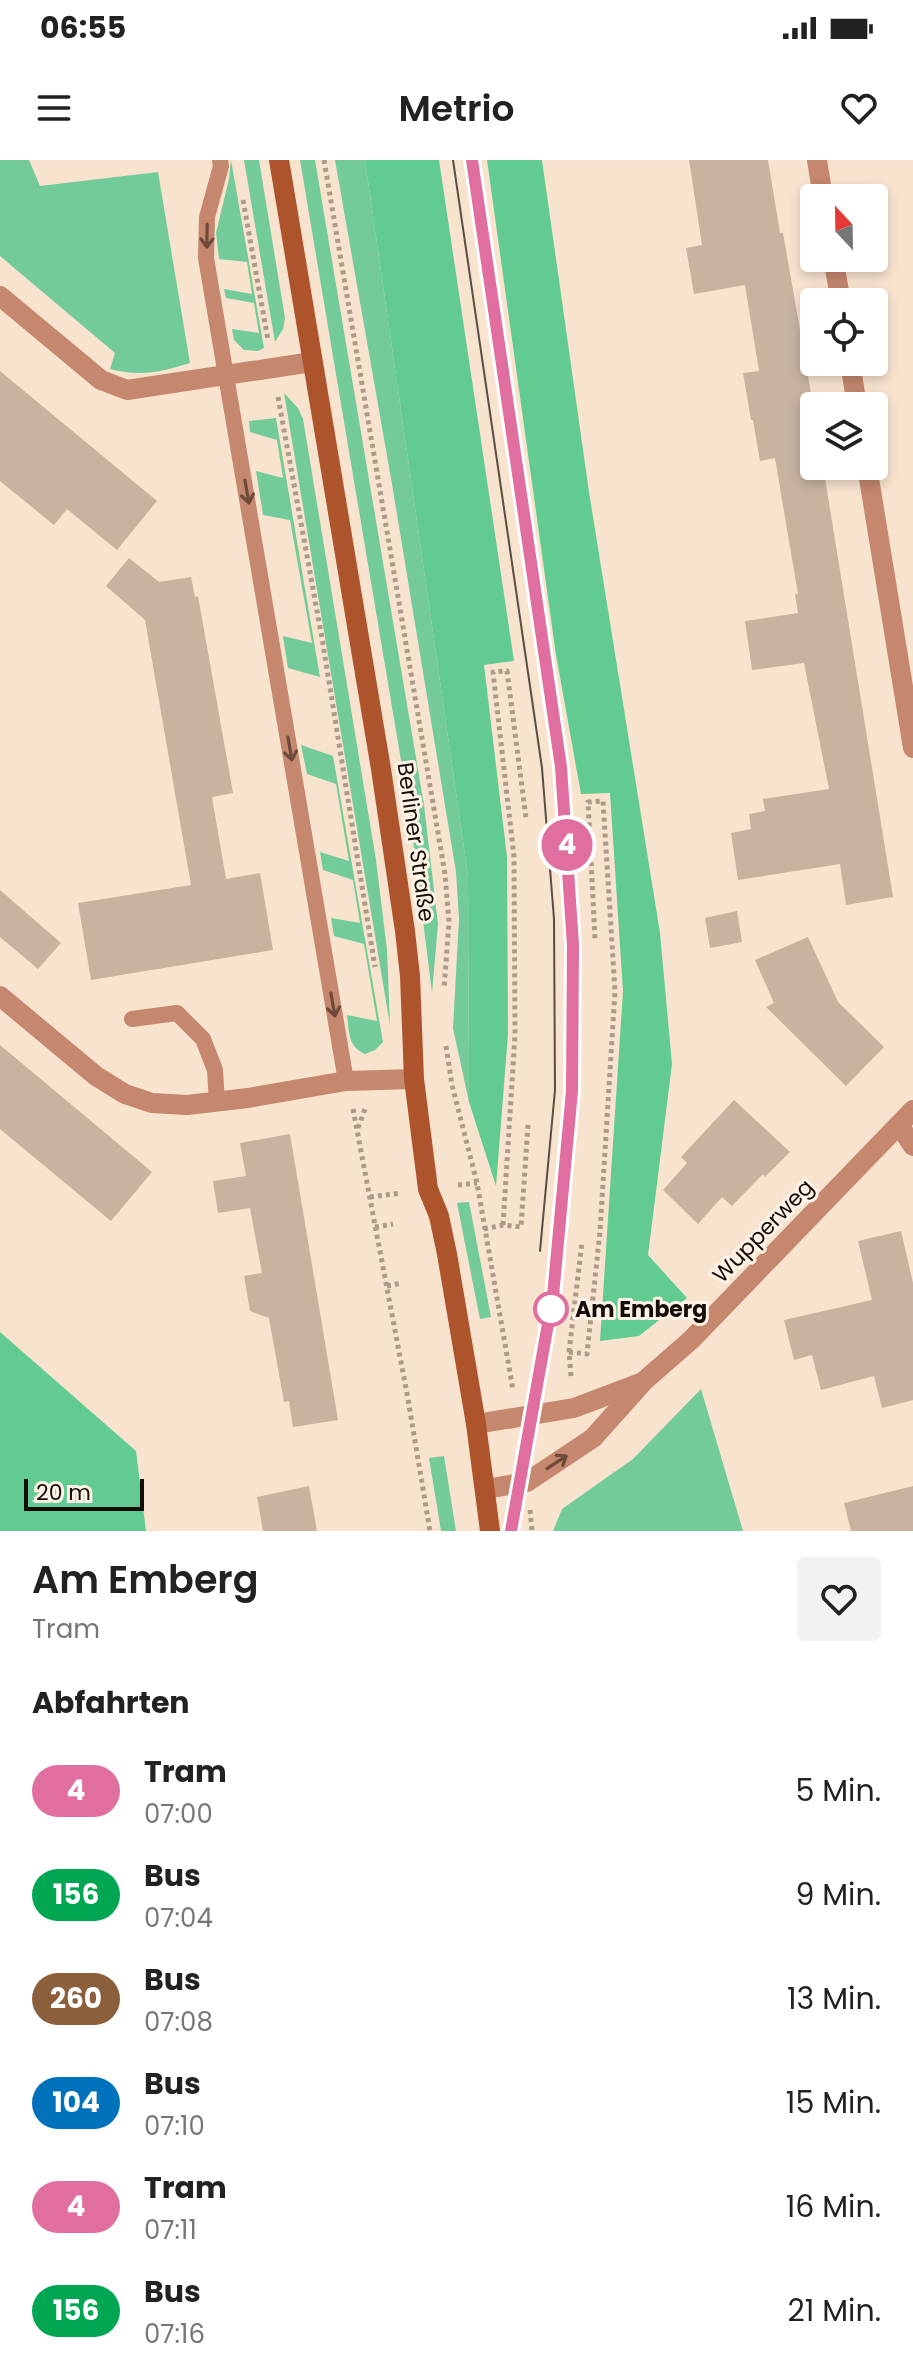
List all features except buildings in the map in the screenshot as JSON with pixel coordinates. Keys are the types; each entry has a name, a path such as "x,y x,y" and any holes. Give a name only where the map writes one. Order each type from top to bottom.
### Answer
{"main road":[{"name":"Berliner Straße","path":"279,160 381,769 405,931 414,1079 428,1189 439,1216 476,1424 490,1531"}],"street":[{"path":"817,160 821,184"},
{"path":"0,296 101,380 127,390 312,362"},
{"path":"869,480 913,748"},
{"path":"0,996 96,1076 125,1094 152,1103 187,1105 346,1081 414,1079"},
{"path":"906,1118 913,1146"},
{"name":"Wupperweg","path":"486,1489 527,1482 593,1438 644,1381 691,1340 906,1118"},
{"name":"Wupperweg","path":"476,1424 574,1408 644,1381"}],"lane":[{"path":"220,160 207,217 206,258 346,1081"},
{"path":"132,1019 177,1013 203,1039 215,1070 217,1102"}],"path":[{"path":"324,160 445,874 449,922 443,996"},
{"path":"241,188 322,638 377,980"},
{"path":"503,1225 515,1035 514,857 493,672 507,671 526,818"},
{"path":"582,1242 569,1352 587,1354 600,1231 615,991 603,801 588,802 595,939"},
{"path":"445,1038 452,1085 477,1183 518,1417"},
{"path":"358,1128 375,1080"},
{"path":"346,1081 358,1128 430,1531"},
{"path":"484,1229 503,1225 521,1227 528,1125"},
{"path":"375,1227 393,1224"},
{"path":"387,1286 402,1283"}],"green space":[{"path":"0,160 29,160 40,186 158,172 190,363 150,372 131,373 110,369 115,353 0,256"},
{"path":"231,160 264,348 258,351 244,350 234,340 232,329 259,333 254,303 226,298 224,289 252,294 247,262 219,259 216,233"},
{"path":"244,160 259,160 285,318 275,342"},
{"path":"300,160 315,160 424,805 438,924 432,993 409,808"},
{"path":"335,160 365,160 468,876 469,1102 453,1028 459,919 456,872"},
{"path":"365,160 439,160 514,661 484,665 507,857 508,1034 496,1186 469,1102 468,876"},
{"path":"487,160 542,160 589,492 660,933 672,1064 648,1255 687,1298 639,1336 600,1341 623,991 610,793 581,794 556,655"},
{"path":"284,393 298,408 303,419 376,860 387,950 390,1025"},
{"path":"276,418 320,677 288,668 283,636 312,643 290,520 263,515 256,471 283,478 277,440 250,432 249,421"},
{"path":"301,745 333,756 383,1042 365,1054 352,1043 347,1015 377,1021 364,944 334,936 331,918 360,923 353,880 323,870 320,852 349,861 336,784 307,774"},
{"path":"469,1202 491,1317 480,1319 457,1203"},
{"path":"0,1332 136,1451 146,1531 0,1531"},
{"path":"701,1389 743,1531 553,1531 562,1509 633,1459"},
{"path":"444,1456 456,1531 441,1531 429,1458"}],"tram line":[{"path":"453,160 542,768 554,919 555,1090 540,1251"},
{"path":"472,160 561,767 572,917 572,1091 553,1296"},
{"name":"4","path":"472,160 561,767 574,972 572,1091 553,1296 511,1531"}],"place":[{"name":"Am Emberg","path":"551,1309"}]}
